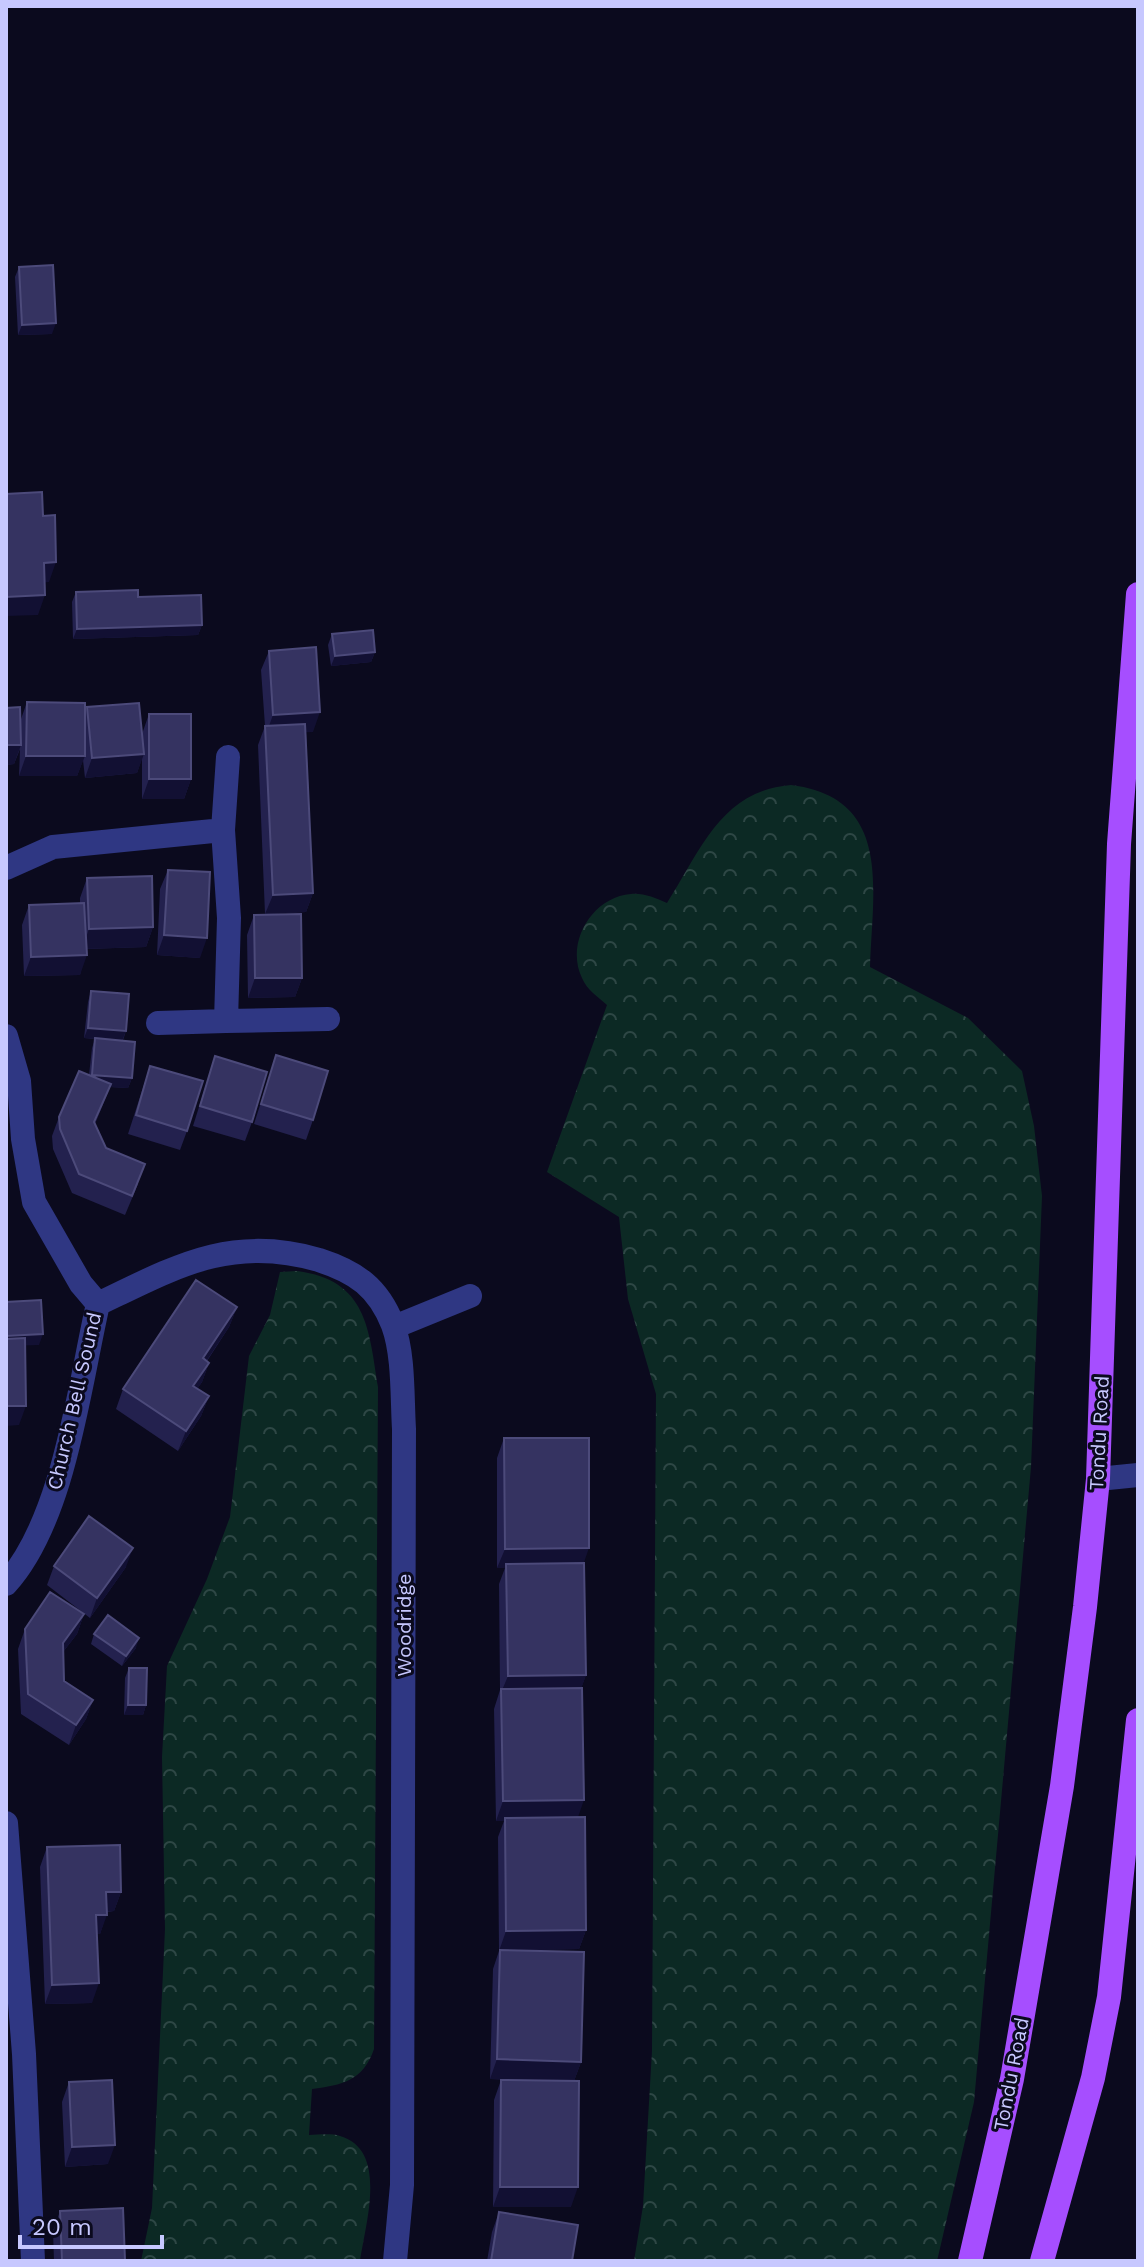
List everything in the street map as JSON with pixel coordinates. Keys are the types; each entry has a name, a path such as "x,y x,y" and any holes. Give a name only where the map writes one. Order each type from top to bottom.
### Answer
{"main road":[{"name":"Tondu Road","path":"970,2261 1012,2079 1062,1786 1098,1479 1119,844 1138,594"},
{"path":"1042,2261 1093,2078 1109,1997 1138,1720"}],"street":[{"path":"226,1021 229,918 223,830 228,757"},
{"path":"6,868 53,847 223,830"},
{"path":"158,1023 328,1019"},
{"name":"Church Bell Sound","path":"6,1036 19,1081 23,1139 34,1202 81,1284 98,1304 47,1515 16,1572 6,1584"},
{"name":"Woodridge","path":"98,1304 207,1256 283,1250 351,1270 378,1296 394,1327 404,1429 402,2185 395,2261"},
{"path":"394,1327 470,1296"},
{"path":"1098,1479 1138,1475"},
{"path":"6,1823 24,2054 33,2261"}],"green space":[{"path":"791,785 824,793 847,808 862,828 870,852 873,879 870,967 968,1018 1022,1071 1034,1126 1042,1196 1031,1467 974,2102 937,2261 634,2261 643,2206 652,2051 656,1394 628,1299 619,1217 547,1172 607,1005 587,986 578,964 577,951 586,924 604,903 617,897 640,894 667,903 703,844 730,811 767,790"},
{"path":"297,1271 320,1276 351,1296 367,1327 378,1387 374,2049 364,2068 350,2080 312,2089 309,2135 340,2136 355,2144 364,2156 369,2172 369,2209 360,2261 141,2261 152,2208 165,1929 162,1757 167,1666 207,1579 230,1517 249,1356 270,1315 280,1272"}],"building":[{"path":"53,265 56,323 22,325 19,267"},
{"path":"42,492 43,516 55,515 56,562 44,563 45,595 6,597 6,494"},
{"path":"138,590 138,597 201,595 202,625 77,629 76,592"},
{"path":"373,630 375,652 335,656 332,634"},
{"path":"316,647 320,712 273,715 269,651"},
{"path":"27,702 85,703 85,756 26,756"},
{"path":"139,703 144,754 92,758 87,707"},
{"path":"20,707 21,745 6,745 6,708"},
{"path":"149,714 191,714 191,779 149,779"},
{"path":"305,724 313,893 273,895 265,726"},
{"path":"168,870 210,872 207,938 164,935"},
{"path":"152,876 153,927 89,929 87,878"},
{"path":"84,903 87,955 31,957 29,905"},
{"path":"301,914 302,978 255,978 254,915"},
{"path":"91,991 129,994 126,1031 88,1028"},
{"path":"95,1038 135,1042 132,1078 92,1075"},
{"path":"276,1055 328,1071 313,1120 261,1104"},
{"path":"215,1056 267,1072 252,1122 200,1106"},
{"path":"150,1066 203,1081 187,1131 136,1115"},
{"path":"79,1071 111,1084 94,1122 106,1148 145,1164 132,1196 79,1174 60,1129 59,1117"},
{"path":"196,1280 237,1307 203,1358 209,1363 193,1386 209,1396 186,1431 123,1389"},
{"path":"41,1300 43,1334 6,1336 6,1302"},
{"path":"25,1338 26,1406 6,1406 6,1339"},
{"path":"504,1438 589,1438 589,1548 505,1549"},
{"path":"89,1516 133,1548 97,1598 54,1566"},
{"path":"584,1563 586,1675 508,1676 506,1564"},
{"path":"50,1592 84,1614 63,1643 64,1681 93,1700 76,1725 28,1694 25,1629"},
{"path":"108,1615 139,1638 126,1656 94,1634"},
{"path":"129,1668 147,1668 146,1705 128,1705"},
{"path":"582,1688 584,1800 503,1801 501,1689"},
{"path":"585,1817 586,1930 506,1931 505,1818"},
{"path":"120,1845 121,1892 106,1892 107,1915 96,1915 99,1983 52,1985 47,1847"},
{"path":"500,1950 584,1952 581,2062 497,2059"},
{"path":"112,2080 115,2145 72,2147 69,2082"},
{"path":"501,2080 579,2081 578,2187 500,2187"},
{"path":"123,2208 125,2260 62,2261 60,2211"},
{"path":"499,2212 578,2225 572,2261 491,2261"}]}
